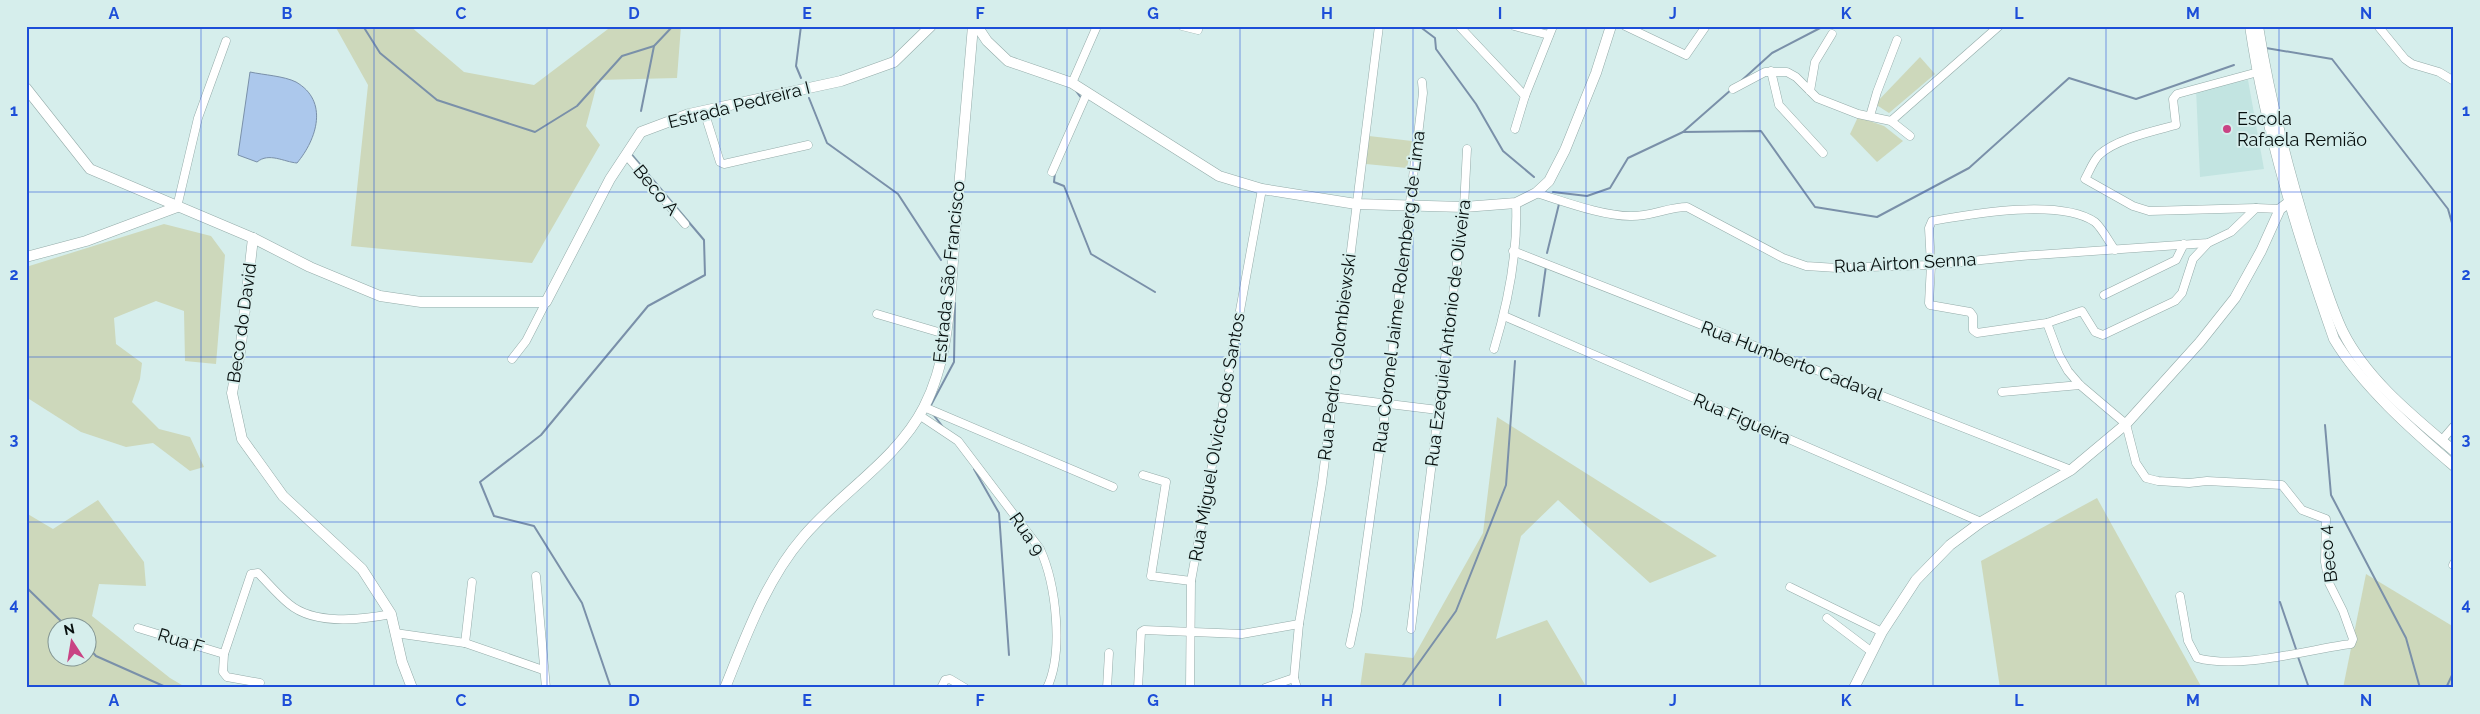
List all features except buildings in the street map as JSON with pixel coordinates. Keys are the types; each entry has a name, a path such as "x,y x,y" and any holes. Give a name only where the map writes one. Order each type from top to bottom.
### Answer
{"street":[{"name":"Estrada Pedreira I","path":"512,360 526,341 610,179 641,132 704,111 841,81 894,62 931,26"},
{"path":"975,26 1008,61 1072,83 1219,176 1262,189 1356,204 1464,207 1516,203 1536,193 1549,181 1566,150 1596,74 1611,26"},
{"name":"Estrada São Francisco","path":"725,688 772,581 802,538 884,459 925,410 940,364 945,334 975,26"},
{"path":"1072,83 1097,26"},
{"path":"1182,26 1198,30"},
{"name":"Rua Pedro Golombiewski","path":"1297,688 1294,678 1299,624 1322,482 1379,26"},
{"path":"1459,26 1525,96"},
{"path":"1514,26 1549,35"},
{"path":"1515,129 1525,96 1553,26"},
{"path":"1625,26 1686,55 1705,26"},
{"path":"1891,121 1999,26"},
{"path":"2378,26 2412,64 2439,72 2454,81"},
{"path":"2258,27 2258,72 2269,128 2334,339 2348,362 2376,393 2454,466"},
{"path":"1810,91 1815,62 1832,34"},
{"path":"1870,116 1877,92 1898,40"},
{"path":"26,257 86,241 177,207 198,118 226,41"},
{"path":"2259,57 2280,140 2292,199 2344,333 2368,368 2384,386 2454,451"},
{"path":"1733,90 1757,75 1771,71 1787,72 1796,77 1817,98 1858,114 1891,121 1910,136"},
{"path":"1771,71 1780,105 1823,153"},
{"path":"2258,72 2177,94 2173,99 2176,125 2140,135 2108,149 2098,156 2085,180 2133,206 2149,211 2280,209"},
{"name":"Rua Coronel Jaime Rolemberg de Lima","path":"1350,644 1374,503 1423,93 1422,82"},
{"name":"Beco do David","path":"26,88 90,169 253,238 240,353 232,393 242,438 283,496 362,569 391,614 402,662 412,688"},
{"path":"1052,172 1086,93"},
{"path":"704,111 720,162 724,164 808,145"},
{"name":"Rua Ezequiel Antonio de Oliveira","path":"1411,629 1464,207 1467,149"},
{"name":"Beco A","path":"626,155 685,224"},
{"name":"Rua Miguel Olvicto dos Santos","path":"1190,688 1191,582 1262,189"},
{"name":"Rua Airton Senna","path":"1536,193 1585,207 1630,216 1676,207 1687,207 1783,258 1806,266 1837,268 1930,265 2021,256 2208,243 2231,232 2256,208"},
{"path":"1854,688 1882,632 1916,580 1950,545 1981,522 2071,470 2126,424 2200,342 2235,298 2280,209 2292,199"},
{"path":"1494,349 1504,316 1513,251 1516,203"},
{"path":"2115,250 2095,222 2074,214 2040,209 1983,212 1932,222 1929,224 1929,303 1930,305 1970,312 1974,332 2047,323 2082,311 2094,332 2103,335 2175,301 2182,293 2193,259 2208,243"},
{"path":"253,238 310,267 380,296 422,302 546,302"},
{"path":"2104,295 2176,260 2184,244"},
{"name":"Rua Humberto Cadaval","path":"1513,251 2071,470"},
{"path":"877,314 945,334"},
{"name":"Rua Figueira","path":"1504,316 1981,522"},
{"path":"2047,323 2058,355 2080,384 2126,424"},
{"path":"2002,392 2080,384"},
{"path":"1332,397 1438,410"},
{"path":"925,410 1113,487"},
{"name":"Rua 9","path":"925,410 958,441 1040,548 1048,566 1056,626 1054,673 1047,688"},
{"name":"Beco 4","path":"2126,424 2136,463 2146,478 2174,482 2207,481 2282,486 2302,510 2326,520 2325,562 2329,583 2343,611 2353,639 2351,644 2343,646 2241,662 2202,660 2197,658 2188,640 2180,596"},
{"path":"2442,440 2454,426"},
{"path":"1143,475 1166,482 1151,576 1191,582"},
{"path":"260,682 224,676 224,654 245,589 251,574 254,572 290,605 311,614 342,620 391,614"},
{"path":"536,576 546,688"},
{"path":"465,643 472,582"},
{"path":"1790,587 1882,632"},
{"path":"1827,618 1872,652"},
{"path":"1138,688 1142,632 1148,628 1242,634 1299,624"},
{"name":"Rua F","path":"138,628 224,654"},
{"path":"396,633 465,643 543,670"},
{"path":"1107,688 1109,653"},
{"path":"1265,688 1294,678"},
{"path":"940,688 945,680 950,679 965,688"}],"shaded area":[{"name":"Escola Rafaela Remião","path":"2248,80 2264,169 2200,177 2196,89"}],"green space":[{"path":"335,26 410,26 464,72 534,85 612,26 681,26 677,78 598,80 586,126 600,145 532,263 351,246 368,85"},
{"path":"1920,57 1935,74 1889,113 1875,104"},
{"path":"1858,117 1884,126 1903,141 1877,162 1850,134"},
{"path":"1369,136 1412,141 1407,168 1366,164"},
{"path":"164,224 211,236 225,255 216,364 185,361 184,311 156,301 114,318 116,344 142,363 140,379 132,402 159,429 190,437 204,467 190,471 153,443 126,447 81,432 26,397 26,267"},
{"path":"1497,417 1717,556 1650,583 1558,500 1521,536 1496,639 1547,620 1587,688 1360,688 1365,653 1413,658 1483,533"},
{"path":"2097,498 2202,688 2000,688 1981,561"},
{"path":"98,500 144,562 146,586 99,584 92,616 48,616 48,666 98,666 98,621 170,678 187,688 26,688 26,513 53,529"},
{"path":"2366,574 2454,627 2454,688 2343,688"}],"water":[{"path":"250,72 296,82 313,99 316,110 314,132 310,143 297,163 272,158 262,159 257,162 238,155"}],"waterway":[{"path":"363,26 380,53 437,100 535,132 577,106 622,56 654,46"},
{"path":"641,111 654,46 673,26"},
{"path":"801,26 796,66 801,78"},
{"path":"1419,26 1435,38 1436,49 1476,104 1503,151 1534,177"},
{"path":"1741,81 1772,53 1824,26"},
{"path":"2266,48 2332,59 2448,209 2454,230"},
{"path":"1683,132 1761,131 1815,207 1877,217 1969,168 2069,78 2136,99 2234,65"},
{"path":"1553,192 1587,196 1610,188 1628,158 1683,132 1732,89"},
{"path":"1076,91 1082,99"},
{"path":"809,98 827,143 898,194 941,260"},
{"path":"611,688 582,603 534,526 494,516 480,482 541,435 648,306 705,275 704,240 632,155"},
{"path":"1055,172 1054,182 1064,186 1091,254 1155,292"},
{"path":"1547,253 1559,204"},
{"path":"1539,316 1546,266"},
{"path":"930,407 954,362 955,303"},
{"path":"1401,688 1456,611 1506,485 1515,361"},
{"path":"932,413 943,427"},
{"path":"2325,425 2331,495 2406,638 2420,688"},
{"path":"974,469 999,513 1009,655"},
{"path":"26,587 56,616"},
{"path":"2280,602 2297,652"},
{"path":"98,657 168,688"},
{"path":"2298,657 2309,688"},
{"path":"2446,688 2454,671"}],"place":[{"name":"Escola Rafaela Remião","path":"2227,129"}]}
